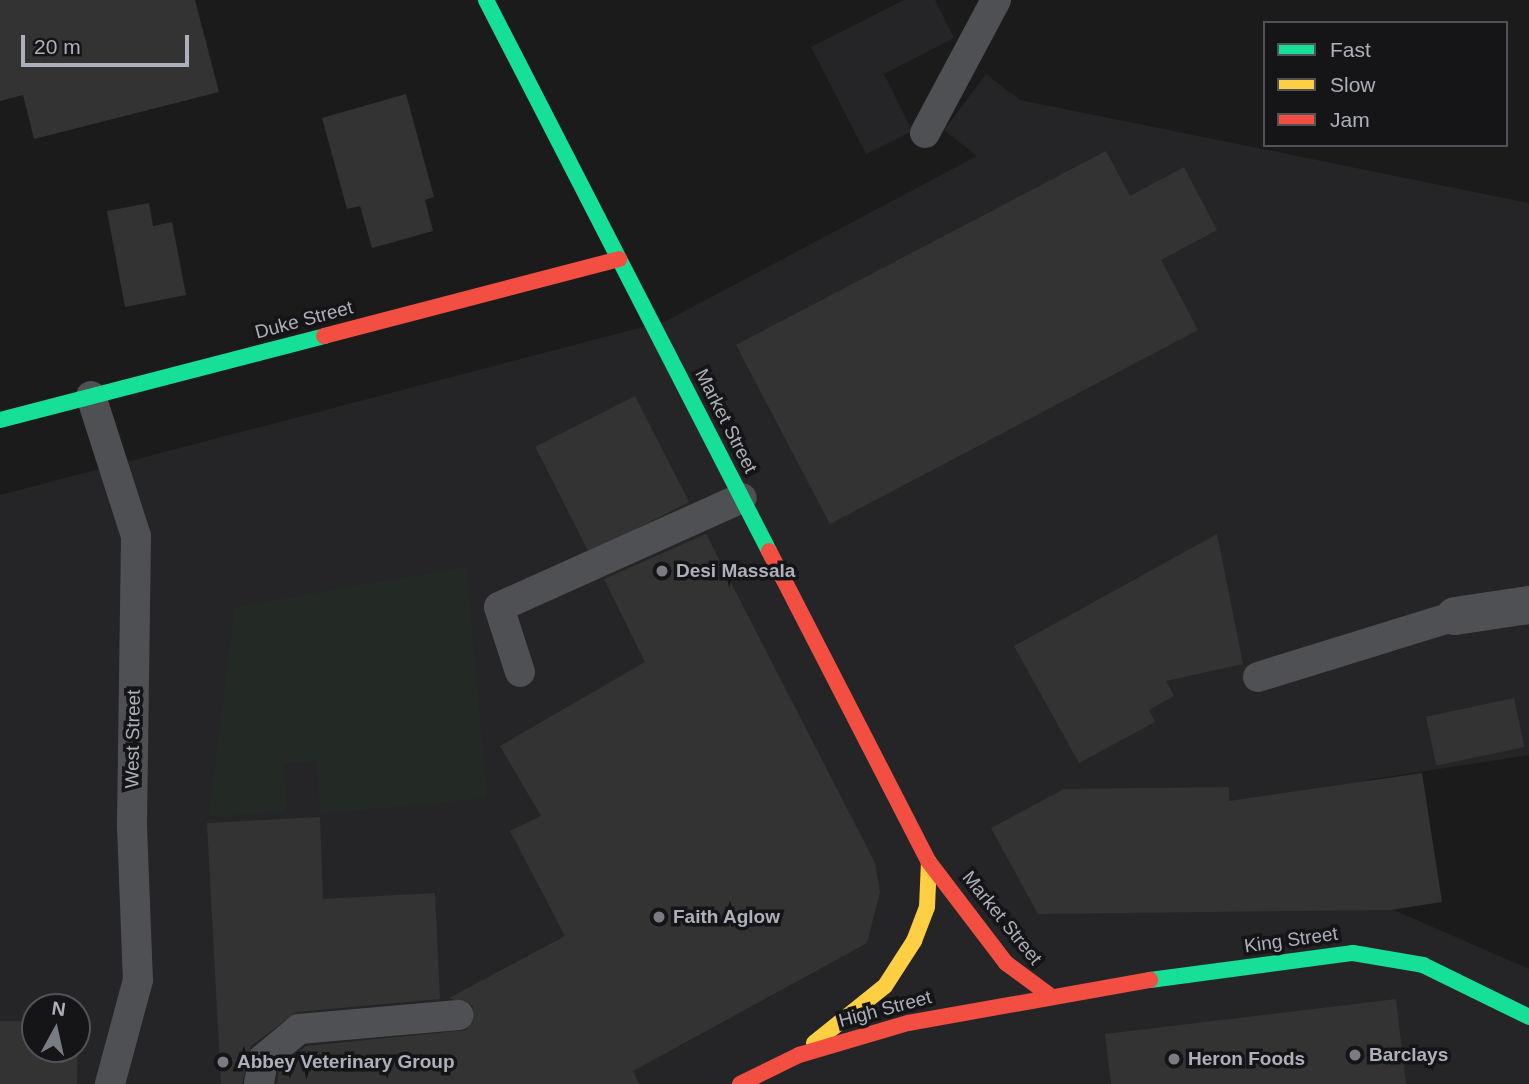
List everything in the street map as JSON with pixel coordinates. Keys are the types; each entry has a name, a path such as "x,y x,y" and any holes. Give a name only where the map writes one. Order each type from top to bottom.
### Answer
{"street":[{"name":"Market Street","path":"486,0 929,862 1006,963 1048,994"},
{"name":"Duke Street","path":"0,420 619,259"},
{"path":"1454,616 1529,605"},
{"name":"Market Street","path":"799,1055 885,985 927,907 929,862"},
{"name":"King Street","path":"1048,994 1353,953 1423,965 1529,1017"},
{"name":"High Street","path":"740,1084 799,1055 908,1023 1048,994"}],"lane":[{"path":"925,133 996,0"},
{"name":"West Street","path":"91,396 136,536 132,826 138,980 127,1041 110,1084"},
{"path":"520,672 499,607 742,498"},
{"path":"1258,677 1454,616"},
{"path":"259,1084 263,1059 299,1029 458,1015"}],"shaded area":[{"path":"904,0 935,0 954,38 884,74 912,131 866,154 811,47"},
{"path":"986,74 1020,100 1529,203 1529,755 1368,780 1387,907 1529,969 1529,1084 0,1084 0,495 666,321 977,156 944,130"},
{"path":"466,567 487,798 320,814 317,761 284,763 286,812 209,817 235,607"}],"building":[{"path":"0,0 195,0 219,92 34,139 23,95 0,101"},
{"path":"406,94 434,197 425,200 433,231 372,248 360,206 347,209 322,118"},
{"path":"1106,151 1130,196 1184,167 1217,230 1161,260 1198,330 830,524 736,345"},
{"path":"149,203 153,226 172,222 186,295 125,307 107,211"},
{"path":"635,396 689,502 589,553 535,447"},
{"path":"706,534 875,863 880,892 867,943 633,1071 639,1084 277,1084 279,1068 306,1046 467,1030 473,1006 449,998 565,936 510,831 541,816 500,746 645,662 604,579"},
{"path":"1217,534 1243,664 1166,681 1174,696 1149,710 1155,722 1079,763 1014,646"},
{"path":"1514,698 1524,747 1436,766 1426,717"},
{"path":"1422,773 1442,902 1390,910 1038,914 991,828 1064,789 1229,787 1229,801"},
{"path":"320,817 323,899 435,893 440,999 297,1012 251,1046 242,1084 221,1084 207,823"},
{"path":"1396,999 1406,1084 1111,1084 1105,1034"},
{"path":"0,1021 21,1021 21,1063 77,1063 77,1084 0,1084"}],"traffic: fast":[{"path":"486,0 769,551"},
{"path":"0,420 324,336"},
{"path":"1150,980 1353,953 1423,965 1529,1017"}],"traffic: slow":[{"path":"814,1043 885,986 914,941 927,907 929,862"}],"traffic: jam":[{"path":"324,336 619,259"},
{"path":"769,551 929,862 1006,963 1048,994"},
{"path":"740,1084 799,1055 908,1023 1150,980"}],"place":[{"name":"Desi Massala","path":"662,571"},
{"name":"Faith Aglow","path":"659,917"},
{"name":"Barclays","path":"1355,1055"},
{"name":"Heron Foods","path":"1174,1059"},
{"name":"Abbey Veterinary Group","path":"223,1062"}]}
